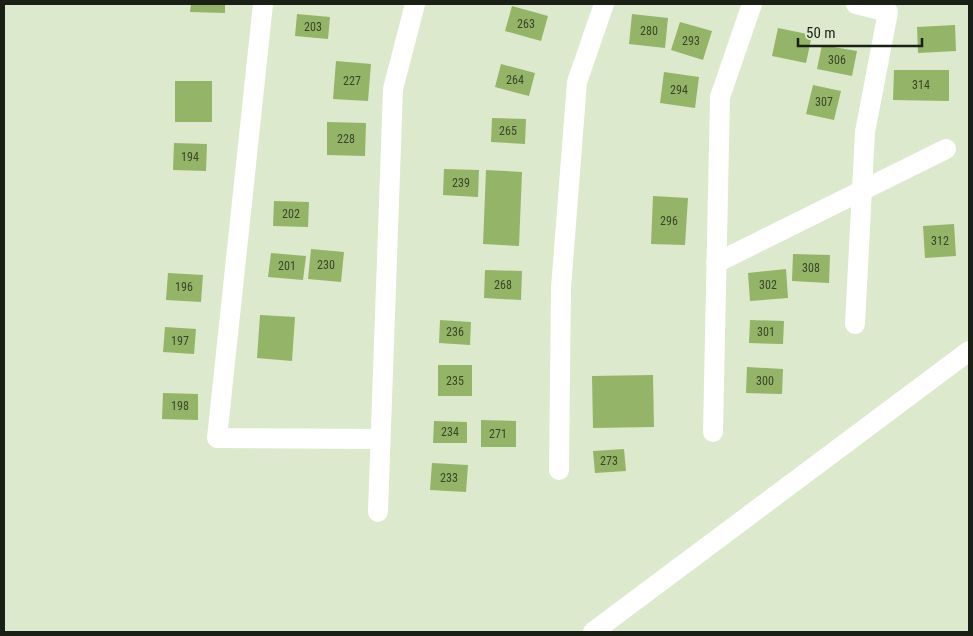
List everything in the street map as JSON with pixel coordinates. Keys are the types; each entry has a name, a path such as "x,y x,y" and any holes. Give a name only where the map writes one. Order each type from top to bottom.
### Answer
{"street":[{"path":"263,4 217,438 380,439"},
{"path":"378,512 393,89 415,4"},
{"path":"559,470 561,288 577,82 604,4"},
{"path":"713,432 720,97 752,4"},
{"path":"855,324 865,132 888,12 856,4"},
{"path":"716,263 946,149"},
{"path":"593,632 969,351"}],"building":[{"path":"191,4 225,4 225,13 190,12"},
{"path":"512,6 548,16 541,41 505,31"},
{"path":"297,14 330,17 328,39 295,36"},
{"path":"632,14 668,18 665,48 629,44"},
{"path":"680,22 712,31 703,60 671,50"},
{"path":"955,25 956,51 918,53 917,27"},
{"path":"778,28 812,35 806,63 772,56"},
{"path":"822,45 857,51 852,76 817,69"},
{"path":"336,61 371,64 368,101 333,99"},
{"path":"501,64 535,73 529,96 495,87"},
{"path":"894,70 949,70 949,101 893,100"},
{"path":"664,72 699,77 695,108 660,103"},
{"path":"175,81 212,81 212,122 175,122"},
{"path":"813,85 841,91 834,120 806,114"},
{"path":"492,118 526,119 525,144 491,142"},
{"path":"327,122 366,123 365,156 327,155"},
{"path":"174,143 207,144 206,171 173,170"},
{"path":"444,169 479,170 478,197 443,195"},
{"path":"486,170 522,172 519,246 483,244"},
{"path":"653,196 688,198 685,245 651,244"},
{"path":"274,201 309,202 308,227 273,226"},
{"path":"954,224 956,256 925,258 923,226"},
{"path":"311,249 344,252 341,282 308,279"},
{"path":"271,253 306,256 303,280 268,277"},
{"path":"793,254 830,255 829,283 792,281"},
{"path":"786,269 788,298 750,301 748,273"},
{"path":"485,270 522,271 521,300 484,298"},
{"path":"168,273 203,275 201,302 166,300"},
{"path":"260,315 295,317 292,361 257,358"},
{"path":"440,320 471,322 470,345 439,343"},
{"path":"750,320 784,321 783,344 749,343"},
{"path":"165,327 196,329 194,354 163,352"},
{"path":"438,365 472,365 472,396 438,396"},
{"path":"747,367 783,369 782,394 746,393"},
{"path":"653,375 654,427 593,428 592,376"},
{"path":"163,393 198,394 198,420 162,419"},
{"path":"481,420 516,421 516,447 481,447"},
{"path":"434,421 467,422 467,443 433,443"},
{"path":"624,449 626,471 595,473 593,451"},
{"path":"432,463 468,465 466,492 430,490"}]}
